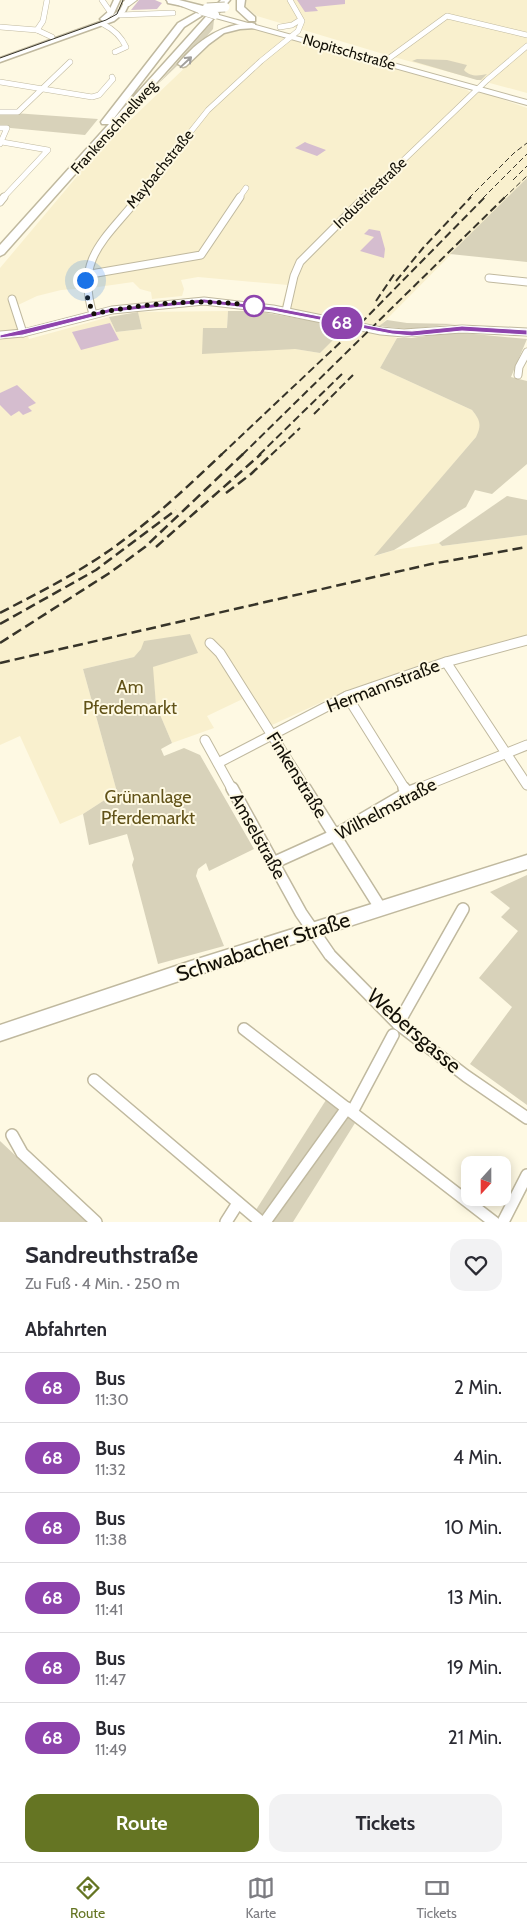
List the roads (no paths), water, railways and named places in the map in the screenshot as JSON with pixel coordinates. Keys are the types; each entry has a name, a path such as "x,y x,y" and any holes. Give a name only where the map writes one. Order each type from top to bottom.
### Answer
{"highway":[{"path":"171,0 187,1 246,20"},
{"path":"99,138 184,22 187,14 186,10 171,0"},
{"path":"184,22 240,0 240,8 246,20"},
{"path":"212,37 218,26 214,9"},
{"name":"Frankenschnellweg","path":"0,252 214,9"},
{"path":"99,138 212,37 246,20"},
{"name":"Frankenschnellweg","path":"0,240 99,138"}],"main road":[{"path":"0,56 100,20 110,12 117,0"},
{"path":"171,0 214,9"},
{"path":"0,60 103,24 120,15 129,1"},
{"name":"Nopitschstraße","path":"246,20 280,27 292,33 388,59 441,76"},
{"name":"Nopitschstraße","path":"246,20 527,99"},
{"name":"Nopitschstraße","path":"480,87 527,103"},
{"name":"Schwabacher Straße","path":"0,1033 191,969 527,862"}],"street":[{"path":"37,30 44,21 48,0"},
{"path":"110,12 103,2 117,0"},
{"path":"280,27 292,25 300,19 290,0"},
{"path":"120,15 172,13"},
{"path":"388,59 447,16 527,35"},
{"name":"Maybachstraße","path":"85,275 92,256 99,246 183,139 208,110 292,33 300,19"},
{"path":"103,24 118,35 126,45 126,47 115,52"},
{"path":"0,26 37,30 52,37"},
{"path":"480,87 527,46"},
{"path":"0,112 16,112 70,62"},
{"path":"0,82 95,97 113,79 112,77"},
{"name":"Industriestraße","path":"286,311 294,270 305,255 480,87"},
{"path":"0,128 7,128 1,143 48,150 0,202"},
{"path":"93,314 87,296 85,275 199,256 205,251 246,188"},
{"path":"489,278 527,282"},
{"path":"12,299 23,333"},
{"path":"0,335 23,333 93,314 165,304 204,301 226,302 286,311 381,331 404,333 462,329 527,332"},
{"path":"518,375 519,367 527,352"},
{"name":"Finkenstraße","path":"210,644 220,653 381,909"},
{"name":"Hermannstraße","path":"218,763 347,696 446,662 525,644"},
{"path":"446,662 527,785"},
{"path":"347,696 407,793"},
{"name":"Amselstraße","path":"205,740 312,931"},
{"name":"Wilhelmstraße","path":"273,863 335,835 407,793 527,745"},
{"path":"265,1222 349,1110 463,909"},
{"name":"Webersgasse","path":"312,931 330,955 396,1030 527,1118"},
{"path":"244,1028 494,1222"},
{"path":"94,1080 261,1222"},
{"path":"12,1135 22,1153 96,1222"},
{"path":"503,1222 527,1175"},
{"path":"226,1222 238,1203"}],"tram line":[{"path":"0,58 106,20 117,14 123,0"}],"railway":[{"path":"469,198 514,153 527,143"},
{"path":"483,198 527,154"},
{"path":"513,180 527,166"},
{"path":"504,198 527,176"},
{"path":"396,281 423,248 471,197"},
{"path":"221,455 364,320 485,197"},
{"path":"242,455 505,197"},
{"path":"376,301 395,273"},
{"path":"259,455 344,372"},
{"path":"314,414 353,375"},
{"path":"271,455 300,428"},
{"path":"0,613 53,585 103,555 173,500 222,454"},
{"path":"0,643 111,572 145,547 243,454"},
{"path":"156,547 261,454"},
{"path":"226,493 251,474 272,454"},
{"path":"0,624 96,570 176,510"},
{"path":"0,663 431,564 527,547"}],"park label":[{"name":"Am Pferdemarkt","path":"130,698"},
{"name":"Grünanlage Pferdemarkt","path":"148,808"}]}
